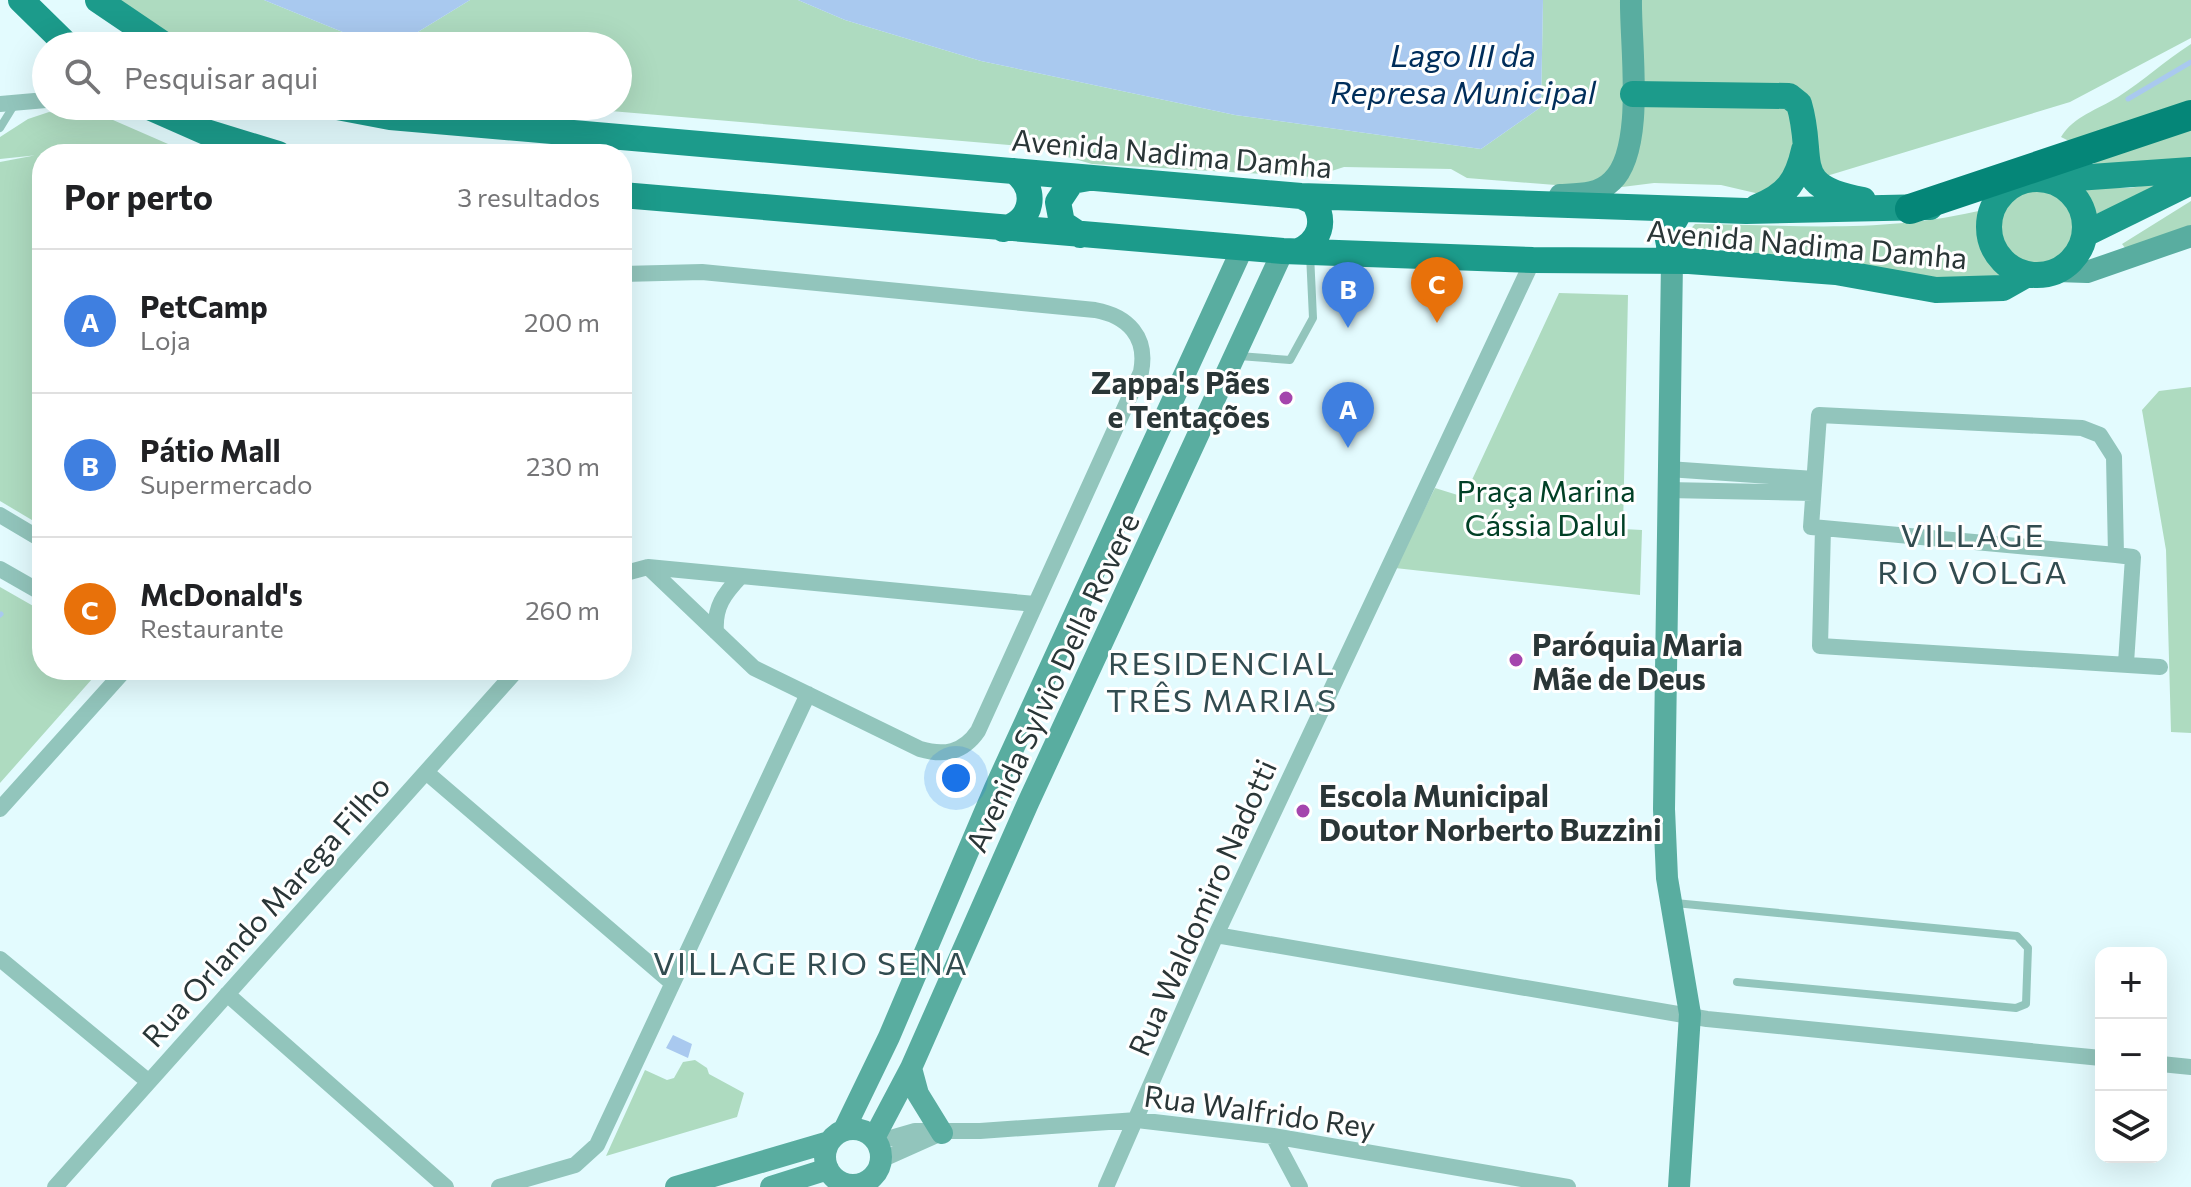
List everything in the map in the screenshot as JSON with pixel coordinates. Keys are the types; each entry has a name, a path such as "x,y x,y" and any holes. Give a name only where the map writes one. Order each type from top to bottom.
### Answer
{"highway":[{"path":"1910,209 2191,115"}],"main road":[{"path":"21,0 54,32"},
{"path":"98,0 143,32"},
{"path":"1524,202 1596,192 1613,180 1625,161 1630,141 1633,94 1631,0"},
{"path":"1633,94 1789,96 1796,100 1801,111 1804,150 1812,176 1827,191 1910,209"},
{"path":"179,120 245,144"},
{"name":"Avenida Nadima Damha","path":"425,120 1301,196 1746,211 1910,209 1937,206 2007,189"},
{"path":"1746,211 1788,190 1800,170 1804,150"},
{"path":"2191,170 2034,179 2007,189 1990,214 1991,245 1999,259 2026,275 2076,259 2191,236"},
{"path":"1003,229 1017,224 1030,205 1029,189 1014,171"},
{"path":"1080,235 1062,223 1058,202 1072,181 1089,178"},
{"path":"2048,180 2072,194 2085,220 2076,259"},
{"path":"2076,259 2191,182"},
{"name":"Avenida Nadima Damha","path":"632,196 1242,249 1678,269 1836,272 1936,290 2003,288 2026,275"},
{"path":"1297,251 1316,238 1321,226 1314,202 1301,196"},
{"path":"1679,1187 1690,1014 1686,977 1670,902 1664,809 1668,480 1678,269 1667,234 1681,209"},
{"name":"Avenida Sylvio Della Rovere","path":"837,1136 889,1037 995,788 1242,249"},
{"name":"Avenida Sylvio Della Rovere","path":"877,1146 1028,803 1234,355 1297,251"},
{"path":"1200,341 1234,355"},
{"path":"995,788 1028,803"},
{"path":"911,1068 918,1094 942,1133"},
{"path":"676,1187 860,1130 877,1146 873,1177 858,1186 828,1177 771,1187"},
{"path":"828,1177 825,1158 837,1136"}],"street":[{"path":"8,103 32,101"},
{"name":"Rua Waldomiro Nadotti","path":"1106,1187 1216,935 1533,260"},
{"path":"632,274 702,272 1095,310 1121,317 1132,327 1144,356 1141,372 978,731 971,741 952,752 941,755 920,749 754,668 648,567"},
{"path":"2116,555 2114,457 2100,435 2082,428 1819,415 1811,527 2133,557 2126,663"},
{"path":"1668,480 1814,486"},
{"path":"0,515 32,534"},
{"path":"1823,528 1820,646 2160,667"},
{"path":"632,571 648,567 1035,604"},
{"path":"0,569 32,587"},
{"path":"716,632 715,618 720,600 741,576"},
{"path":"0,809 116,680"},
{"name":"Rua Orlando Marega Filho","path":"55,1187 426,772 502,680"},
{"path":"499,1187 575,1165 597,1145 808,694"},
{"path":"426,772 672,983"},
{"path":"1216,935 1707,1019 2095,1057"},
{"path":"0,959 149,1082"},
{"path":"227,994 446,1187"},
{"path":"2167,1065 2191,1067"},
{"name":"Rua Walfrido Rey","path":"877,1146 942,1133 1137,1120 1273,1136 1510,1182 1568,1187"},
{"path":"1273,1136 1300,1187"}],"lane":[{"path":"0,128 8,103"},
{"path":"1234,355 1290,360 1313,318 1297,251"},
{"path":"1670,902 2017,936 2028,948 2026,1004 2016,1008 1737,982"}],"green space":[{"path":"115,0 264,0 343,32 167,32"},
{"path":"470,0 798,0 845,20 981,61 1235,115 1481,149 1541,107 1543,0 2191,0 2191,38 2070,102 1764,195 1721,185 1654,183 1606,189 1467,178 1451,169 1344,167 1313,177 1092,164 1033,147 632,113 632,32 418,32"},
{"path":"2191,44 2191,102 2073,143 2061,137 2079,119 2118,97"},
{"path":"28,119 113,120 168,144 32,144 32,156 0,159 0,137"},
{"path":"2191,128 2191,159 2093,165 2096,161"},
{"path":"32,156 32,520 0,501 0,162"},
{"path":"2174,180 2094,215 2084,188 2130,188"},
{"path":"2044,190 2064,200 2072,213 2072,241 2064,254 2051,262 2030,264 2010,254 2002,241 2000,220 2010,200 2023,192"},
{"path":"2191,201 2191,227 2126,249 2122,244"},
{"path":"1987,209 1984,229 1986,247 1993,264 2007,279 1975,283 1759,258 1738,249 1694,248 1685,235 1695,224 1877,225 1949,217"},
{"name":"Praça Marina Cássia Dalul","path":"1559,293 1628,295 1623,529 1642,530 1640,595 1395,568 1435,488 1464,497"},
{"path":"2191,387 2191,733 2171,732 2166,550 2142,410 2159,391"},
{"path":"0,587 32,605 32,680 91,680 0,783"},
{"path":"695,1060 707,1068 709,1074 744,1093 737,1117 606,1156 645,1070 667,1080 674,1078 683,1062"}],"water":[{"path":"264,0 470,0 418,32 343,32"},
{"name":"Lago III da Represa Municipal","path":"798,0 1543,0 1541,107 1481,149 1235,115 981,61 845,20"},
{"path":"673,1035 692,1044 688,1058 666,1048"}],"waterway":[{"path":"2128,99 2191,62"}],"place":[{"name":"McDonald's","path":"1437,323"},
{"name":"Pátio Mall","path":"1348,328"},
{"name":"Zappa's Pães e Tentações","path":"1286,398"},
{"name":"PetCamp","path":"1348,448"},
{"name":"Paróquia Maria Mãe de Deus","path":"1516,660"},
{"name":"Escola Municipal Doutor Norberto Buzzini","path":"1303,811"}],"district":[{"name":"VILLAGE RIO VOLGA","path":"1973,552"},
{"name":"RESIDENCIAL TRÊS MARIAS","path":"1222,680"},
{"name":"VILLAGE RIO SENA","path":"811,962"}]}
